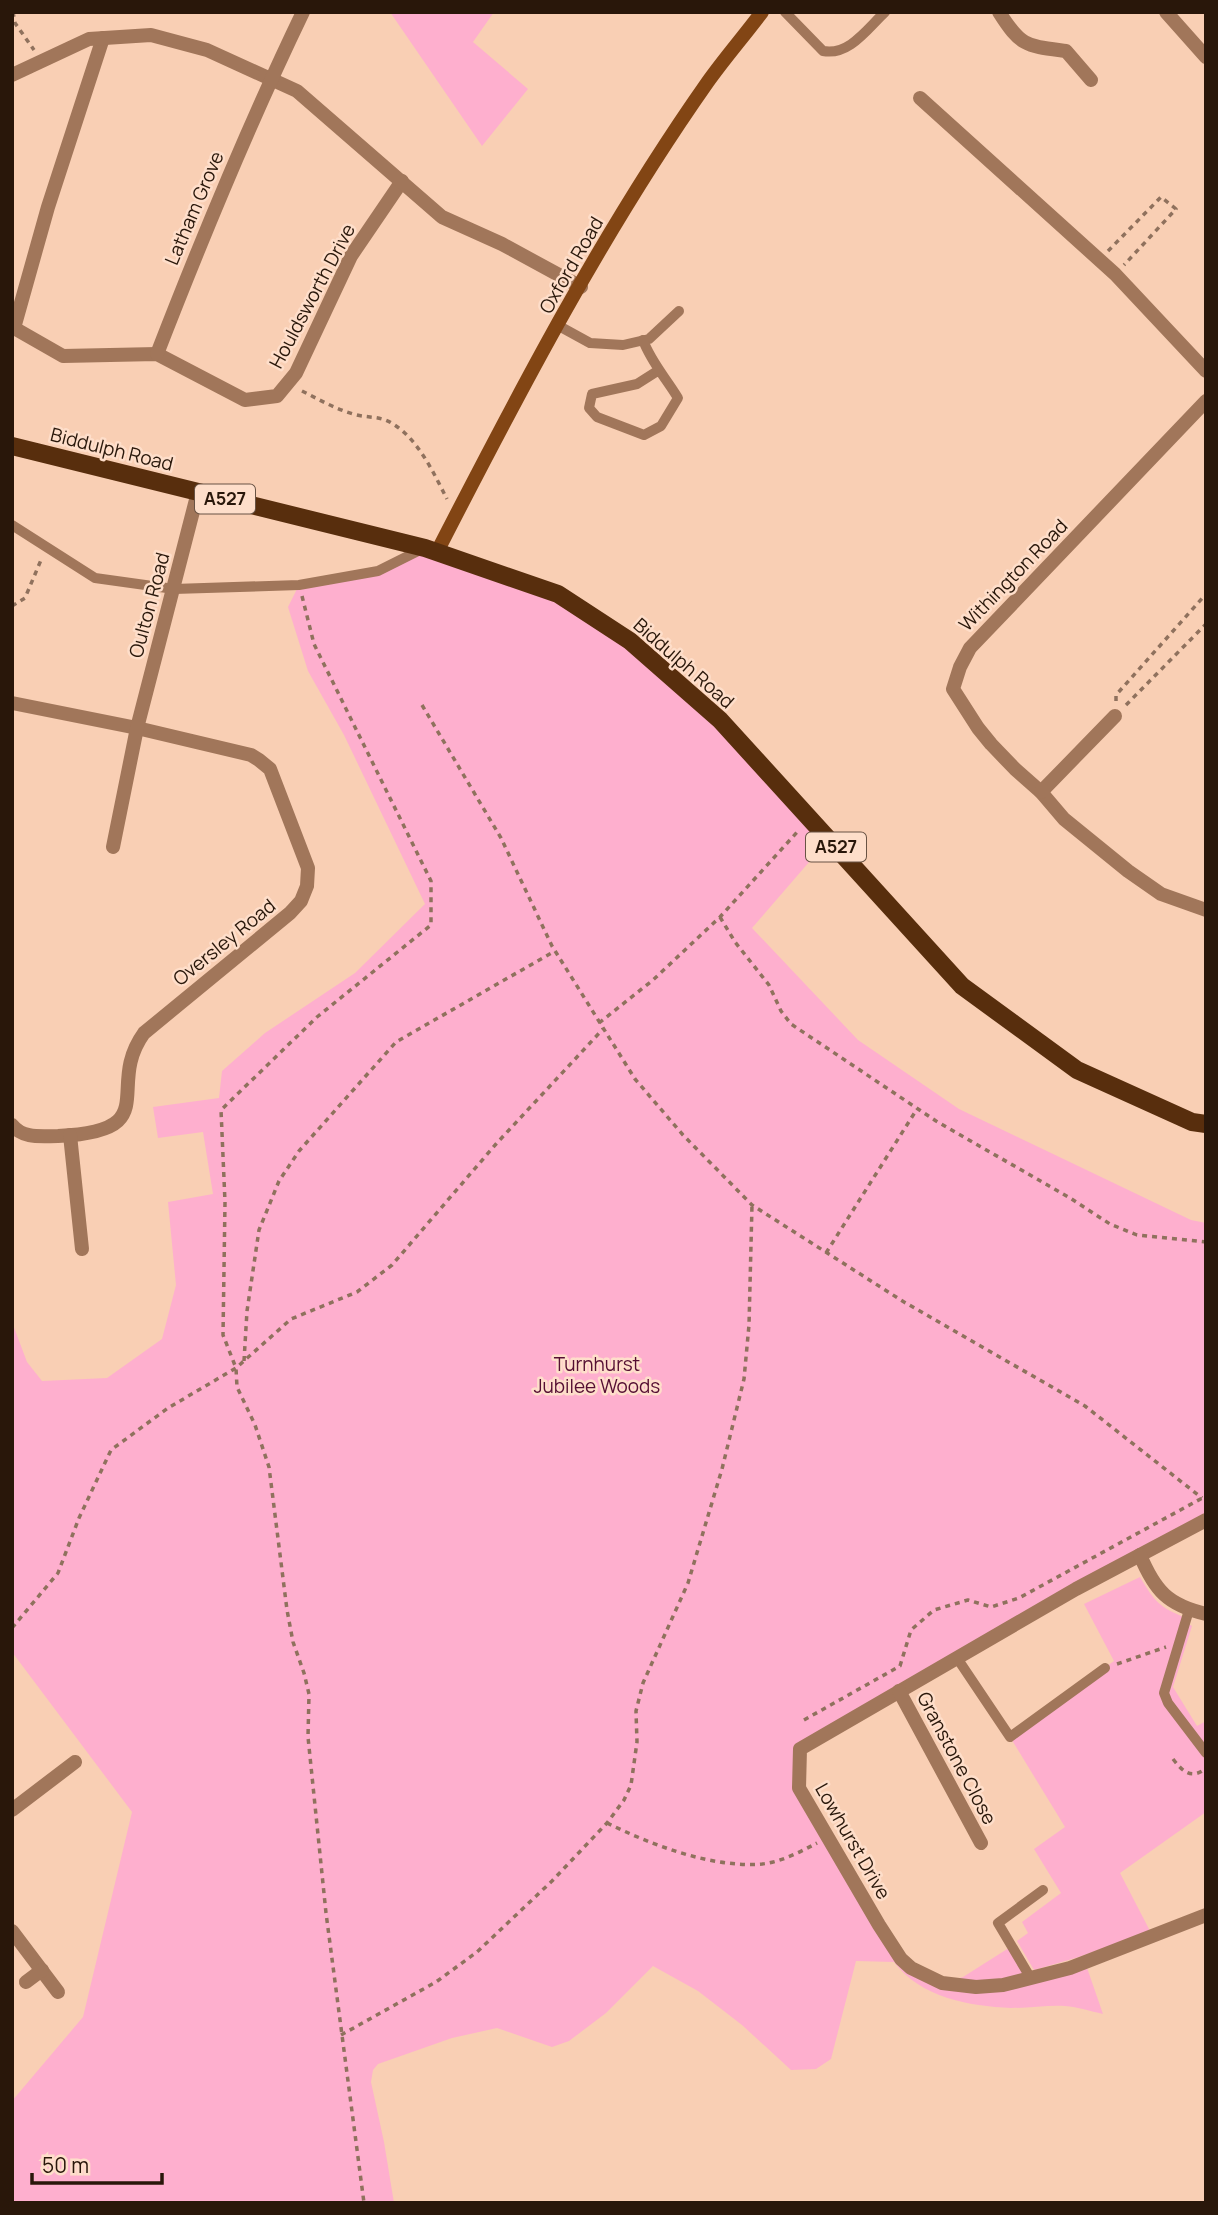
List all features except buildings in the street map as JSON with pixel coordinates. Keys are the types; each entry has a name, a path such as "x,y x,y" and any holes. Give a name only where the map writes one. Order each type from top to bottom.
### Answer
{"main road":[{"name":"Biddulph Road","path":"12,446 431,550 558,594 630,641 719,719 962,986 1077,1070 1192,1122 1206,1124"}],"street":[{"name":"Latham Grove","path":"157,354 207,226 303,12"},
{"name":"Oxford Road","path":"431,550 456,515 508,415 621,216 707,82 762,12"},
{"path":"999,12 1019,41 1031,47 1066,51 1091,80"},
{"path":"1166,12 1206,57"},
{"path":"12,75 89,39 151,35 207,50 297,91 442,217 502,244 581,286"},
{"name":"Houldsworth Drive","path":"103,38 48,207 15,328 63,356 157,354 246,400 277,396 296,373 351,256 401,181"},
{"path":"920,98 1115,274 1206,371"},
{"name":"Withington Road","path":"1206,401 970,648 953,689 991,744 1041,792 1064,819 1161,894 1206,910"},
{"name":"Oulton Road","path":"113,847 137,728 198,492"},
{"name":"Oversley Road","path":"12,703 137,728 251,755 270,769 308,868 307,886 301,901 290,913 144,1033 133,1047 127,1108 121,1119 110,1126 70,1135 35,1137 25,1135 12,1125"},
{"path":"1041,792 1115,716"},
{"path":"70,1135 82,1250"},
{"name":"Lowhurst Drive","path":"1206,1520 1076,1589 800,1749 799,1788 901,1959 911,1968 943,1983 976,1987 1003,1985 1070,1968 1206,1915"},
{"path":"1140,1555 1158,1589 1170,1602 1206,1614"},
{"name":"Granstone Close","path":"900,1691 981,1843"},
{"path":"12,1810 75,1762"},
{"path":"12,1931 58,1992"},
{"path":"26,1982 42,1970"}],"lane":[{"path":"785,12 823,51 830,52 847,48 885,12"},
{"path":"559,326 590,343 623,345 649,339 679,311"},
{"path":"643,340 649,356 659,370 678,398 660,426 644,435 597,417 589,408 592,394 637,384 659,370"},
{"path":"12,525 95,578 173,589 299,585 378,571 431,550"},
{"path":"1189,1610 1164,1693 1168,1703 1206,1753"},
{"path":"957,1658 1010,1737 1105,1668"},
{"path":"1030,1977 998,1923 1043,1890"}],"path":[{"path":"13,12 15,23 41,61"},
{"path":"1099,260 1161,197 1176,209 1115,274"},
{"path":"287,384 340,409 360,416 376,416 394,424 408,437 428,464 456,515"},
{"path":"12,606 25,598 47,548"},
{"path":"299,585 314,644 431,881 431,925 317,1017 221,1110 225,1202 223,1335 236,1368 237,1387 255,1425 269,1467 286,1610 309,1694 308,1737 341,2035 364,2203"},
{"path":"1115,716 1116,695 1206,594"},
{"path":"1115,716 1206,624"},
{"path":"422,705 501,838 555,951 635,1079 683,1135 752,1205 904,1302 1085,1405 1204,1497 1019,1598 991,1607 968,1600 933,1610 911,1630 900,1665 804,1720"},
{"path":"599,1023 653,980 720,918 809,818"},
{"path":"720,918 769,985 781,1011 791,1024 917,1108 1110,1224 1137,1235 1206,1242"},
{"path":"244,1361 247,1311 259,1230 279,1181 299,1151 396,1042 555,951"},
{"path":"12,1628 58,1573 79,1518 111,1450 168,1408 236,1368 291,1319 357,1292 392,1265 496,1144 603,1029"},
{"path":"826,1252 917,1108"},
{"path":"341,2035 436,1982 477,1952 552,1881 607,1823 624,1800 631,1785 637,1742 636,1711 643,1683 688,1583 722,1469 741,1392 749,1325 752,1205"},
{"path":"1105,1668 1178,1643"},
{"path":"1173,1759 1189,1774 1199,1773 1206,1768"},
{"path":"607,1823 674,1852 727,1862 762,1864 790,1857 828,1837"}],"green space":[{"path":"390,12 494,12 473,42 528,89 482,146"},
{"name":"Turnhurst Jubilee Woods","path":"429,540 558,594 630,641 829,839 752,928 858,1040 959,1109 1191,1220 1206,1223 1206,1520 800,1750 799,1788 901,1959 943,1983 963,1977 1012,1946 1030,1977 1085,1962 1103,2014 1065,2006 1011,2008 963,2002 932,1992 918,1984 894,1962 856,1961 831,2059 816,2069 791,2070 742,2025 698,1991 653,1966 606,2013 569,2041 552,2047 497,2028 452,2038 378,2064 373,2070 371,2082 394,2203 12,2203 12,2101 83,2017 132,1812 12,1652 12,1322 27,1362 42,1381 107,1378 162,1339 176,1285 168,1202 213,1194 203,1132 158,1138 153,1107 219,1098 222,1071 265,1033 355,973 425,904 344,735 308,671 288,607 299,585 378,571"},
{"path":"1140,1577 1158,1603 1186,1618 1185,1622 1192,1626 1173,1687 1197,1726 1206,1721 1206,1812 1120,1873 1150,1931 1034,1970 1017,1941 1028,1933 1022,1922 1061,1893 1034,1849 1065,1827 1010,1737 1114,1661 1084,1604"}]}
